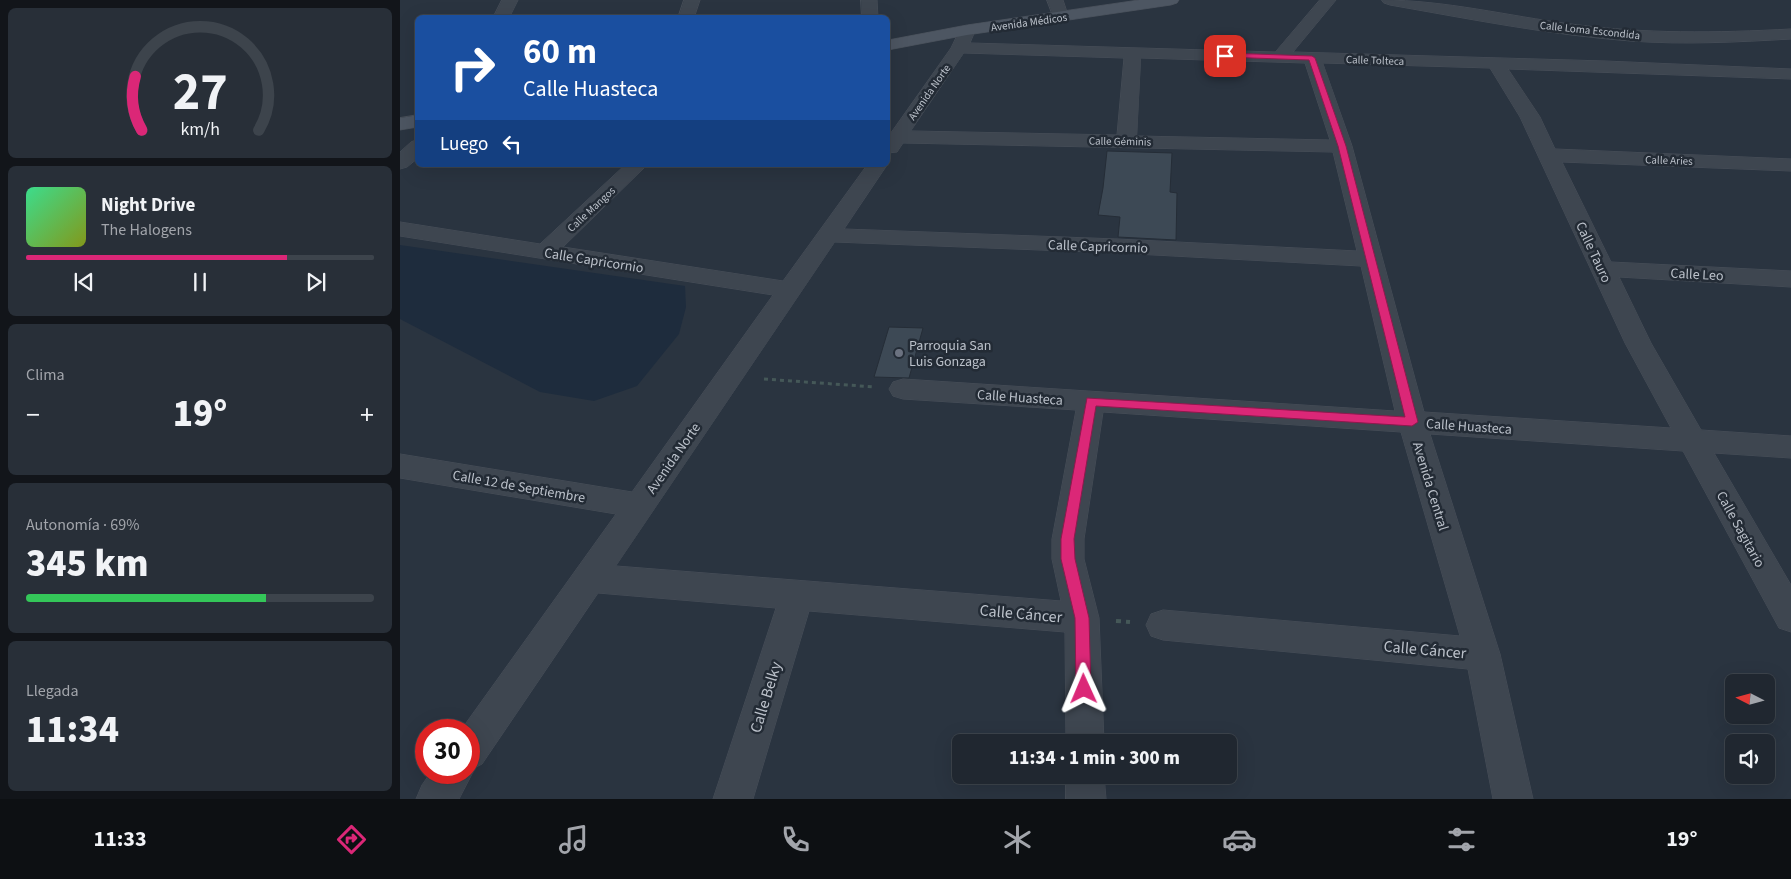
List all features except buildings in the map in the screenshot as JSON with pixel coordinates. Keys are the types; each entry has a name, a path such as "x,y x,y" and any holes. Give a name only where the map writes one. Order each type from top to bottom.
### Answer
{"street":[{"path":"502,15 510,0"},
{"path":"687,15 692,0"},
{"path":"869,0 870,15"},
{"path":"1055,0 1061,18"},
{"name":"Avenida Médicos","path":"890,45 967,30 1061,18 1171,0"},
{"path":"1280,57 1328,0"},
{"name":"Calle Loma Escondida","path":"1390,0 1506,20 1632,36 1725,38 1791,34"},
{"name":"Avenida Norte","path":"893,144 959,48 967,30"},
{"name":"Calle Tolteca","path":"959,48 1791,74"},
{"path":"1127,141 1133,53"},
{"name":"Avenida Central","path":"1312,58 1342,146 1369,259 1412,422 1483,654 1514,799"},
{"name":"Calle Tauro","path":"1496,64 1530,117 1638,343 1692,441"},
{"path":"400,124 415,122"},
{"name":"Calle Géminis","path":"893,144 1127,141 1342,146"},
{"path":"400,163 415,149"},
{"name":"Calle Aries","path":"1548,155 1791,165"},
{"name":"Calle Mangos","path":"544,252 635,167"},
{"name":"Avenida Norte","path":"480,735 876,167"},
{"name":"Calle Capricornio","path":"400,229 789,290"},
{"name":"Calle Capricornio","path":"827,235 1117,246 1369,259"},
{"name":"Calle Leo","path":"1602,269 1791,279"},
{"name":"Calle Huasteca","path":"903,389 1791,447"},
{"path":"1085,734 1082,618 1068,559 1068,539 1091,401"},
{"name":"Calle Sagitario","path":"1692,441 1791,617"},
{"name":"Calle 12 de Septiembre","path":"400,466 639,506"},
{"name":"Calle Cáncer","path":"589,578 1082,618"},
{"name":"Calle Belky","path":"733,799 797,595"},
{"name":"Calle Cáncer","path":"1163,625 1483,654"},
{"path":"436,799 446,784"},
{"path":"1086,784 1086,799"}],"path":[{"path":"729,377 903,389"},
{"name":"Calle Cáncer","path":"1082,618 1163,625"}],"water":[{"path":"400,245 685,286 686,307 679,334 637,386 594,401 540,392 400,319"}],"place":[{"name":"Parroquia San Luis Gonzaga","path":"899,353"}],"route":[{"path":"1084,689 1082,618 1068,559 1068,539 1091,401 1412,422 1369,259 1342,146 1312,58 1225,56"}]}
